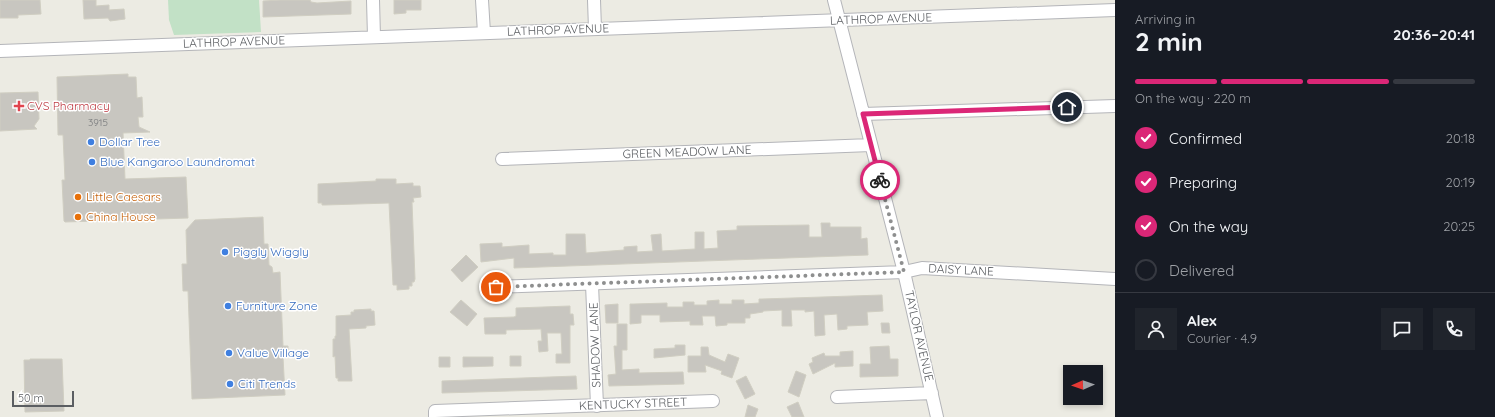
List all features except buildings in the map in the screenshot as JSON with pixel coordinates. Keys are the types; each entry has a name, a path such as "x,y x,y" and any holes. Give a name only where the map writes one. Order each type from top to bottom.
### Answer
{"street":[{"path":"372,0 374,37"},
{"path":"482,0 484,33"},
{"path":"594,0 595,29"},
{"name":"TAYLOR AVENUE","path":"834,0 904,272 937,417"},
{"name":"LATHROP AVENUE","path":"0,50 1115,10"},
{"path":"863,114 1115,106"},
{"name":"GREEN MEADOW LANE","path":"502,159 871,145"},
{"name":"DAISY LANE","path":"496,287 904,272 922,268 1115,279"},
{"name":"SHADOW LANE","path":"592,284 597,406"},
{"path":"837,397 932,393"},
{"name":"KENTUCKY STREET","path":"435,414 712,401"}],"green space":[{"path":"168,0 259,0 261,32 174,35 169,20"}],"way so far":[{"path":"496,287 904,272 880,180"}],"place":[{"name":"CVS Pharmacy","path":"19,106"},
{"name":"Dollar Tree","path":"91,142"},
{"name":"Blue Kangaroo Laundromat","path":"92,162"},
{"name":"Little Caesars","path":"78,197"},
{"name":"China House","path":"78,217"},
{"name":"Piggly Wiggly","path":"225,252"},
{"name":"Furniture Zone","path":"228,306"},
{"name":"Value Village","path":"229,353"},
{"name":"Citi Trends","path":"230,384"}],"route":[{"path":"880,180 863,114 1067,107"}]}
